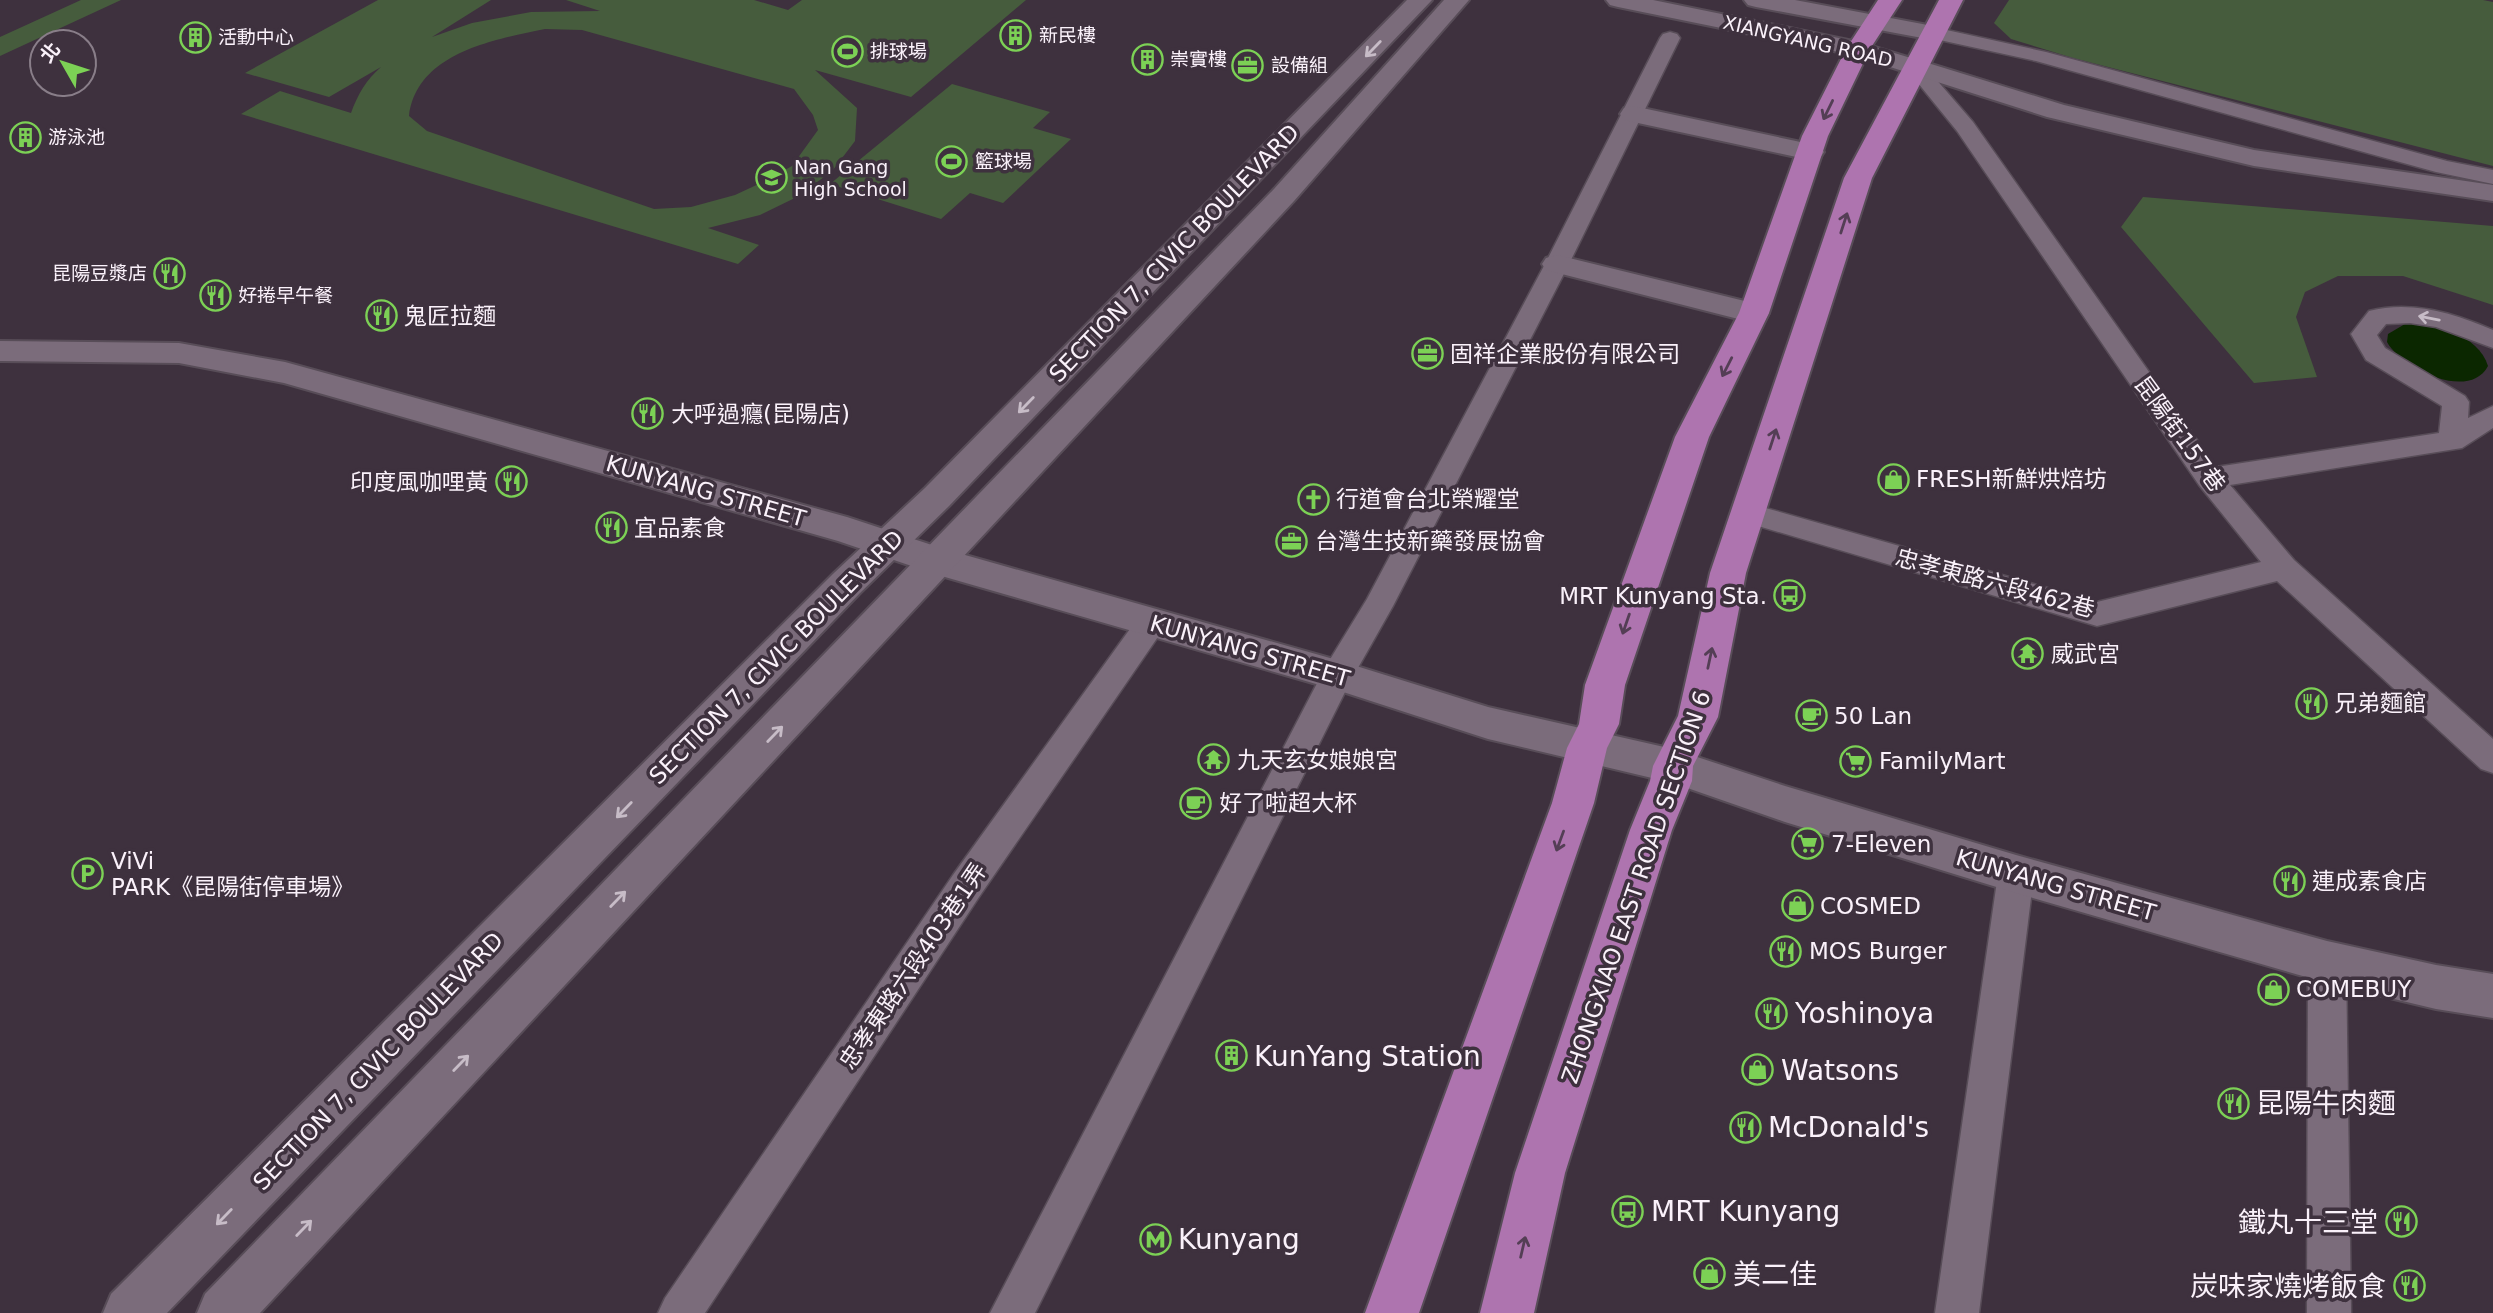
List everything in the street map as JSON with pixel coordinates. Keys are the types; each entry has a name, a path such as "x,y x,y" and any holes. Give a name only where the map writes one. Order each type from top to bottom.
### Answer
{"main road":[{"path":"1392,1313 1573,803 1587,748 1599,724 1605,685 1692,437 1754,313 1810,152 1868,35 1890,0"},
{"name":"ZHONGXIAO EAST ROAD SECTION 6","path":"1507,1313 1540,1173 1651,830 1671,781 1673,766 1698,717 1728,573 1858,178 1951,0"}],"street":[{"name":"SECTION 7, CIVIC BOULEVARD","path":"130,1313 889,544 1420,0"},
{"name":"SECTION 7, CIVIC BOULEVARD","path":"224,1313 1284,195 1457,0"},
{"name":"XIANGYANG ROAD","path":"1618,0 1868,35 1933,33"},
{"name":"XIANGYANG ROAD","path":"1756,0 1868,35 1915,67 2056,111 2254,158 2493,193"},
{"path":"1633,114 1810,152"},
{"path":"1557,264 1754,313"},
{"name":"KUNYANG STREET","path":"0,351 179,353 285,373 889,544 938,561 1337,675 1488,723 1673,766 1785,804 2016,874 2327,962 2436,987 2493,996"}],"lane":[{"path":"1933,33 2039,56 2444,167 2493,177"},
{"path":"1012,1313 1337,675 1378,606 1557,264 1670,38"},
{"name":"昆陽街157巷","path":"1915,67 1965,127 2209,478 2283,568 2493,758"},
{"path":"2452,441 2456,402 2375,354 2364,334 2378,317 2406,313 2453,322 2493,340"},
{"path":"2209,478 2452,441 2493,415"},
{"name":"忠孝東路六段462巷","path":"1748,513 2097,614 2283,568"},
{"name":"忠孝東路六段403巷1弄","path":"680,1313 965,886 1151,623"},
{"path":"1957,1313 2016,874"},
{"path":"2327,962 2329,1313"}],"shaded area":[{"path":"81,0 121,0 60,28 28,28 28,43 0,56 0,37"},
{"path":"378,0 491,0 432,37 472,23 531,12 600,11 566,0 754,0 788,10 802,0 1026,0 911,97 815,70 857,108 855,141 833,170 799,196 760,215 708,228 759,245 738,264 241,114 280,91 351,113 363,88 381,67 329,97 245,73","holes":["545,29 582,30 794,89 813,115 818,130 792,166 767,180 735,195 691,207 654,209 427,131 409,116 415,95 426,77 461,53 503,38"]},
{"path":"2009,0 2493,2 2493,166 2073,58 2011,39 1994,23"},
{"name":"籃球場","path":"952,84 1050,112 1033,128 1071,139 1003,203 970,193 941,219 830,184"},
{"path":"2143,197 2493,226 2493,305 2403,276 2338,276 2305,292 2296,317 2317,377 2254,383 2121,227"},
{"path":"2405,324 2429,326 2454,333 2475,346 2488,366 2479,376 2466,381 2451,381 2420,371 2406,362 2387,342 2388,334"}],"place":[{"name":"新民樓","path":"1016,35"},
{"name":"活動中心","path":"195,37"},
{"name":"排球場","path":"847,51"},
{"name":"崇實樓","path":"1147,59"},
{"name":"設備組","path":"1248,65"},
{"name":"游泳池","path":"25,137"},
{"name":"籃球場","path":"952,161"},
{"name":"Nan Gang High School","path":"771,178"},
{"name":"昆陽豆漿店","path":"170,273"},
{"name":"好捲早午餐","path":"215,295"},
{"name":"鬼匠拉麵","path":"381,316"},
{"name":"固祥企業股份有限公司","path":"1427,354"},
{"name":"大呼過癮(昆陽店)","path":"648,414"},
{"name":"FRESH新鮮烘焙坊","path":"1893,479"},
{"name":"印度風咖哩黃","path":"511,482"},
{"name":"行道會台北榮耀堂","path":"1313,499"},
{"name":"宜品素食","path":"611,528"},
{"name":"台灣生技新藥發展協會","path":"1292,541"},
{"name":"MRT Kunyang Sta.","path":"1790,596"},
{"name":"威武宮","path":"2028,654"},
{"name":"兄弟麵館","path":"2311,703"},
{"name":"50 Lan","path":"1811,716"},
{"name":"九天玄女娘娘宮","path":"1214,760"},
{"name":"FamilyMart","path":"1856,761"},
{"name":"好了啦超大杯","path":"1196,803"},
{"name":"7-Eleven","path":"1808,844"},
{"name":"ViVi PARK《昆陽街停車場》","path":"88,874"},
{"name":"連成素食店","path":"2289,881"},
{"name":"COSMED","path":"1797,906"},
{"name":"MOS Burger","path":"1786,951"},
{"name":"COMEBUY","path":"2273,989"},
{"name":"Yoshinoya","path":"1772,1013"},
{"name":"KunYang Station","path":"1231,1056"},
{"name":"Watsons","path":"1758,1070"},
{"name":"昆陽牛肉麵","path":"2233,1103"},
{"name":"McDonald's","path":"1745,1127"},
{"name":"MRT Kunyang","path":"1628,1211"},
{"name":"鐵丸十三堂","path":"2401,1222"},
{"name":"Kunyang","path":"1155,1239"},
{"name":"美二佳","path":"1710,1274"},
{"name":"炭味家燒烤飯食","path":"2409,1286"}]}
